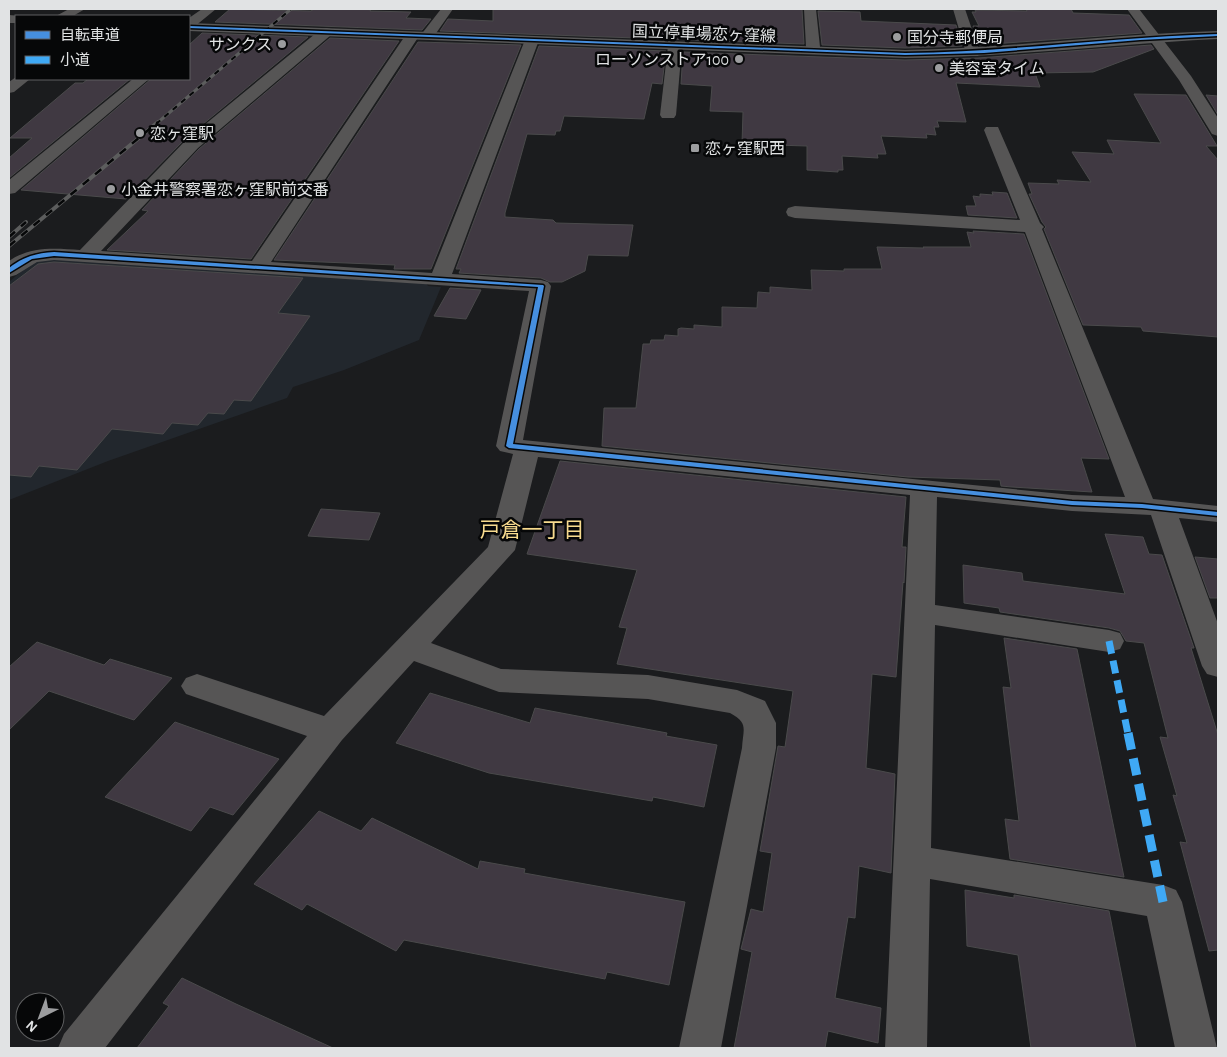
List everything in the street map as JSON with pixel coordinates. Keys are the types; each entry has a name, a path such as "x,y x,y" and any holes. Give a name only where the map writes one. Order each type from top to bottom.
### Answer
{"main road":[{"name":"国立停車場恋ヶ窪線","path":"190,26 915,54 973,53 1154,37 1218,35"}],"street":[{"path":"65,15 79,9"},
{"path":"190,25 210,9"},
{"path":"256,268 420,36 447,9"},
{"path":"810,9 813,47 816,51"},
{"path":"958,9 973,53"},
{"path":"1133,9 1186,79 1218,131"},
{"path":"190,41 204,28"},
{"path":"84,256 192,144 326,32"},
{"path":"440,279 532,40"},
{"path":"668,115 675,46"},
{"path":"9,89 22,80"},
{"path":"9,189 141,80"},
{"path":"992,130 1218,666"},
{"path":"795,212 1034,228"},
{"path":"9,271 22,260 37,255 84,256 541,286 509,446 1072,503 1152,507 1218,514"},
{"path":"79,1048 330,731 501,550 527,449"},
{"path":"906,1048 924,487"},
{"path":"920,613 1109,641"},
{"path":"408,647 499,680 648,687 737,702 753,710 760,723 759,748 700,1048"},
{"path":"197,686 330,731"},
{"path":"912,860 1163,902 1196,1048"}],"shaded area":[{"path":"44,258 425,282 428,286 441,287 419,340 344,370 293,387 287,398 108,461 9,500 9,282 33,261"}],"building":[{"path":"230,9 311,11 314,9 371,9 370,11 411,12 406,18 431,19 422,30 215,22"},
{"path":"493,9 802,9 804,44 440,31 448,19 493,21"},
{"path":"1026,9 1071,9 1073,13 1129,15 1142,33 979,45 973,26 979,26 972,12 976,12 975,10 1027,11"},
{"name":"国分寺郵便局","path":"818,11 860,12 861,21 956,25 962,46 905,48 822,45"},
{"path":"202,33 308,37 185,139 126,199 21,190 150,80 190,80 190,44"},
{"path":"330,38 399,41 251,259 107,250 148,211 142,210 199,149"},
{"path":"418,42 521,45 431,269 394,269 395,265 274,260"},
{"path":"1151,45 1154,49 1093,72 1035,73 1040,87 956,83 966,122 937,121 939,127 934,127 936,135 926,134 927,138 881,136 886,154 877,154 878,158 842,156 843,170 838,170 838,172 807,170 807,146 742,144 743,112 710,111 712,86 681,84 683,52 905,60 978,58"},
{"path":"539,46 666,51 662,84 652,83 644,119 564,116 560,131 556,131 555,135 527,134 505,213 505,217 553,220 556,223 633,225 628,256 588,255 585,271 562,282 550,282 541,278 459,273 461,269 456,269"},
{"path":"87,80 129,80 9,178 9,158 32,138 10,138 75,83 83,83"},
{"path":"1134,94 1186,95 1217,146 1206,146 1218,160 1218,337 1143,331 1141,327 1083,325 1044,229 1046,227 1029,194 1032,194 1028,183 1059,184 1057,180 1091,182 1072,152 1114,154 1107,140 1161,143"},
{"path":"1206,95 1218,96 1218,115"},
{"path":"992,192 1007,193 1017,218 968,215 966,206 976,206 973,196 980,197 980,194 993,195"},
{"path":"973,231 1024,234 1109,459 1081,458 1092,492 1001,486 1000,480 908,477 602,446 604,408 636,408 643,344 650,344 651,340 664,340 665,335 678,336 678,329 694,329 694,325 722,327 722,307 757,308 758,292 770,293 770,287 812,290 811,270 882,269 877,247 971,247 967,232 974,233"},
{"path":"54,262 303,278 278,313 310,316 251,401 234,400 224,414 208,413 198,425 172,423 163,434 112,429 77,470 39,466 31,477 9,475 9,286 38,264"},
{"path":"450,288 481,290 466,319 434,316"},
{"path":"560,461 906,497 902,547 906,547 904,583 896,677 872,674 866,768 895,774 891,873 859,866 855,918 848,917 835,998 881,1008 878,1043 828,1031 825,1048 734,1048 752,952 741,949 751,909 763,912 772,853 760,851 778,746 785,747 793,691 617,664 627,628 619,627 637,570 527,554"},
{"path":"321,509 380,513 369,540 308,536"},
{"path":"1105,534 1143,537 1149,554 1162,555 1194,648 1191,648 1218,735 1218,950 1209,951 1180,842 1187,843 1173,795 1177,796 1160,737 1168,738 1144,643 1126,641 1120,631 1109,628 1000,612 999,608 964,603 963,565 1022,573 1023,581 1125,594"},
{"path":"1195,557 1218,559 1218,598 1210,598"},
{"path":"1004,638 1077,649 1124,877 1010,859 1005,819 1019,821 1003,687 1011,688"},
{"path":"37,642 104,665 110,659 172,678 134,720 49,691 9,730 9,667"},
{"path":"430,693 530,723 535,708 667,733 666,736 717,745 704,807 653,797 652,801 489,773 396,743"},
{"path":"175,722 279,759 233,815 210,807 191,831 105,797"},
{"path":"319,811 361,831 372,818 478,869 480,861 525,869 524,873 685,902 669,985 607,972 605,979 404,940 396,951 307,904 302,910 254,884"},
{"path":"965,890 1014,898 1014,895 1109,911 1136,1048 1031,1048 1018,955 967,946"},
{"path":"182,978 333,1048 137,1048 169,1006 163,1003"}],"railway":[{"path":"156,124 291,9"},
{"path":"9,246 158,122"},
{"path":"9,237 26,222"}],"marked path":[{"path":"1109,641 1163,902"}],"cycle path":[{"path":"190,27 905,54 984,52 1179,36 1218,35"},
{"path":"9,271 30,258 54,254 541,286 509,446 1072,503 1142,506 1218,514"}],"place":[{"name":"国分寺郵便局","path":"897,37"},
{"name":"サンクス","path":"282,44"},
{"name":"ローソンストア100","path":"739,59"},
{"name":"美容室タイム","path":"939,68"},
{"name":"恋ヶ窪駅","path":"140,133"},
{"name":"恋ヶ窪駅西","path":"695,148"},
{"name":"小金井警察署恋ヶ窪駅前交番","path":"111,189"}],"district":[{"name":"戸倉一丁目","path":"532,530"}]}
